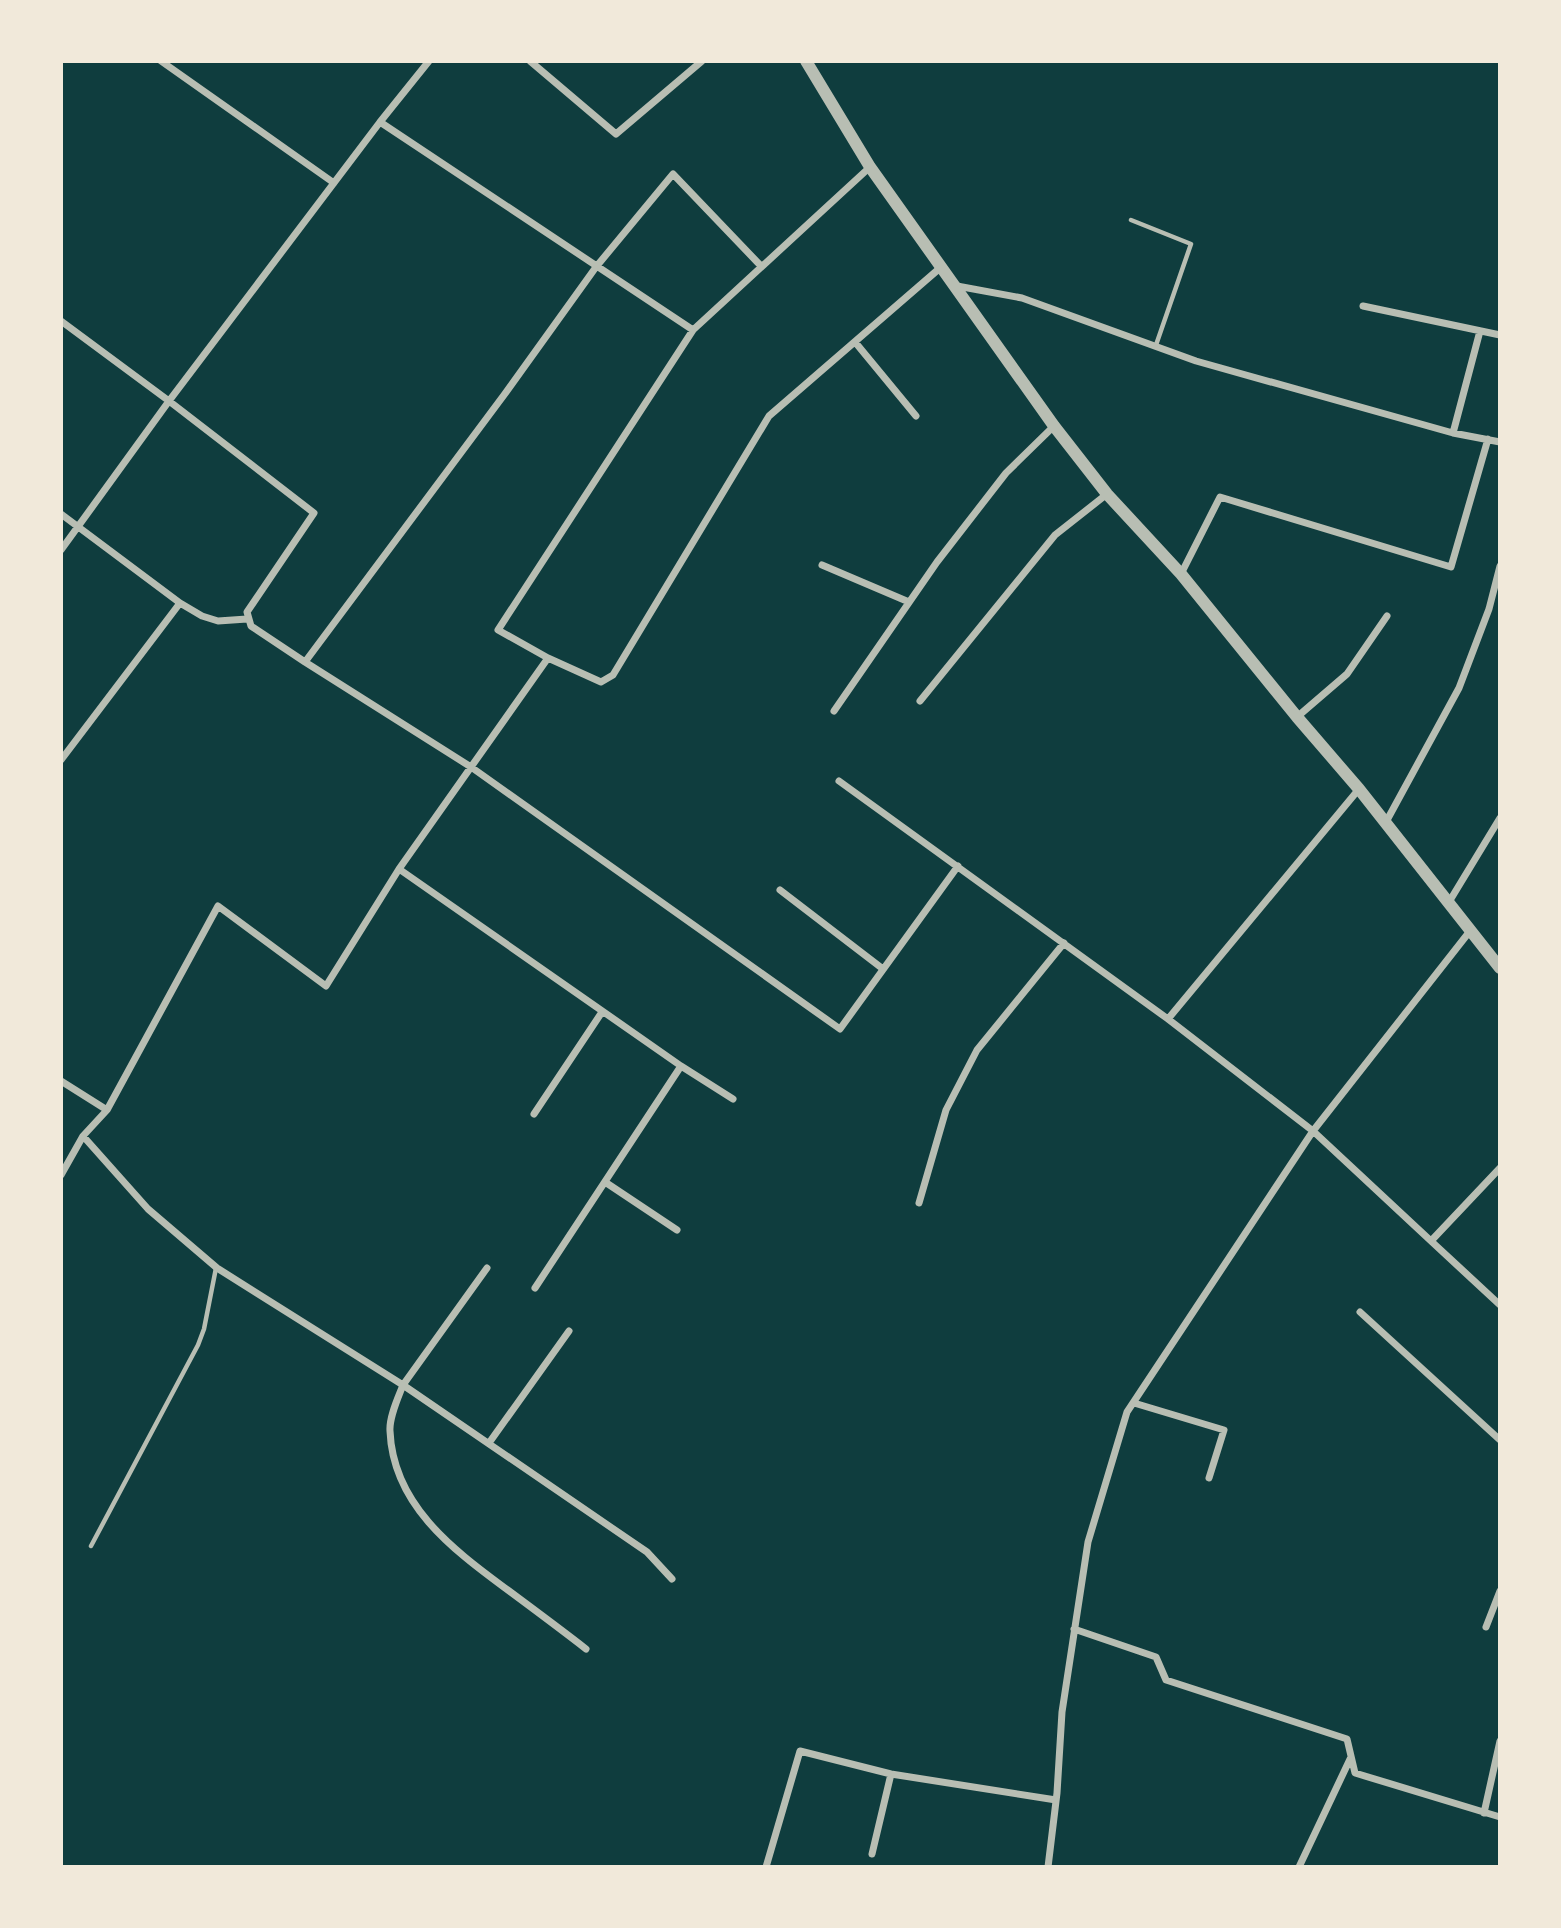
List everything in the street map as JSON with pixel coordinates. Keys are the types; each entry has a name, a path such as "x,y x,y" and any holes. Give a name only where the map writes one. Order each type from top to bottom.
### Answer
{"street":[{"path":"161,61 334,183"},
{"path":"61,550 169,401 380,121 429,61"},
{"path":"530,61 616,134 702,61"},
{"path":"806,61 870,167 1054,426 1107,494 1181,574 1359,789 1500,968"},
{"path":"380,121 693,330"},
{"path":"870,167 693,330 498,629 548,658 601,681 613,675 769,416 940,268"},
{"path":"304,662 504,395 596,267 673,174 761,265"},
{"path":"956,286 1023,298 1196,361 1453,433 1500,442"},
{"path":"1363,306 1500,335"},
{"path":"61,321 314,513 247,612 251,626 471,767 840,1029 958,866"},
{"path":"1453,433 1480,331"},
{"path":"855,342 916,416"},
{"path":"834,710 937,562 1006,473 1054,426"},
{"path":"1181,574 1220,497 1451,567 1488,439"},
{"path":"920,701 1055,535 1107,494"},
{"path":"61,514 180,603 211,620 247,619"},
{"path":"822,565 909,602"},
{"path":"1386,822 1459,688 1489,609 1500,566"},
{"path":"61,760 180,603"},
{"path":"1297,717 1347,674 1387,616"},
{"path":"61,1175 83,1136 107,1110 218,906 326,986 400,869 548,658"},
{"path":"839,781 1168,1019 1313,1131 1500,1305"},
{"path":"1168,1019 1359,789"},
{"path":"1449,902 1500,818"},
{"path":"400,869 602,1012 733,1099"},
{"path":"780,890 883,969"},
{"path":"1048,1867 1062,1712 1088,1542 1128,1412 1313,1131 1470,931"},
{"path":"919,1203 946,1110 978,1050 1064,943"},
{"path":"534,1114 602,1012"},
{"path":"535,1288 681,1066"},
{"path":"61,1081 107,1110"},
{"path":"83,1136 148,1209 216,1268 489,1443 647,1552 672,1579"},
{"path":"1431,1241 1500,1168"},
{"path":"605,1182 677,1230"},
{"path":"487,1268 402,1385 389,1428 397,1472 421,1514 443,1540 586,1648"},
{"path":"1360,1312 1500,1440"},
{"path":"489,1443 569,1331"},
{"path":"1134,1403 1224,1430 1209,1478"},
{"path":"1486,1627 1500,1591"},
{"path":"1074,1629 1156,1657 1166,1680 1347,1739 1355,1773 1500,1818"},
{"path":"1484,1813 1500,1741"},
{"path":"766,1867 800,1751 891,1774 1056,1800"},
{"path":"1299,1867 1351,1756"},
{"path":"872,1854 891,1774"}],"lane":[{"path":"1131,220 1191,244 1157,345"},
{"path":"91,1546 198,1345 204,1329 216,1268"}]}
